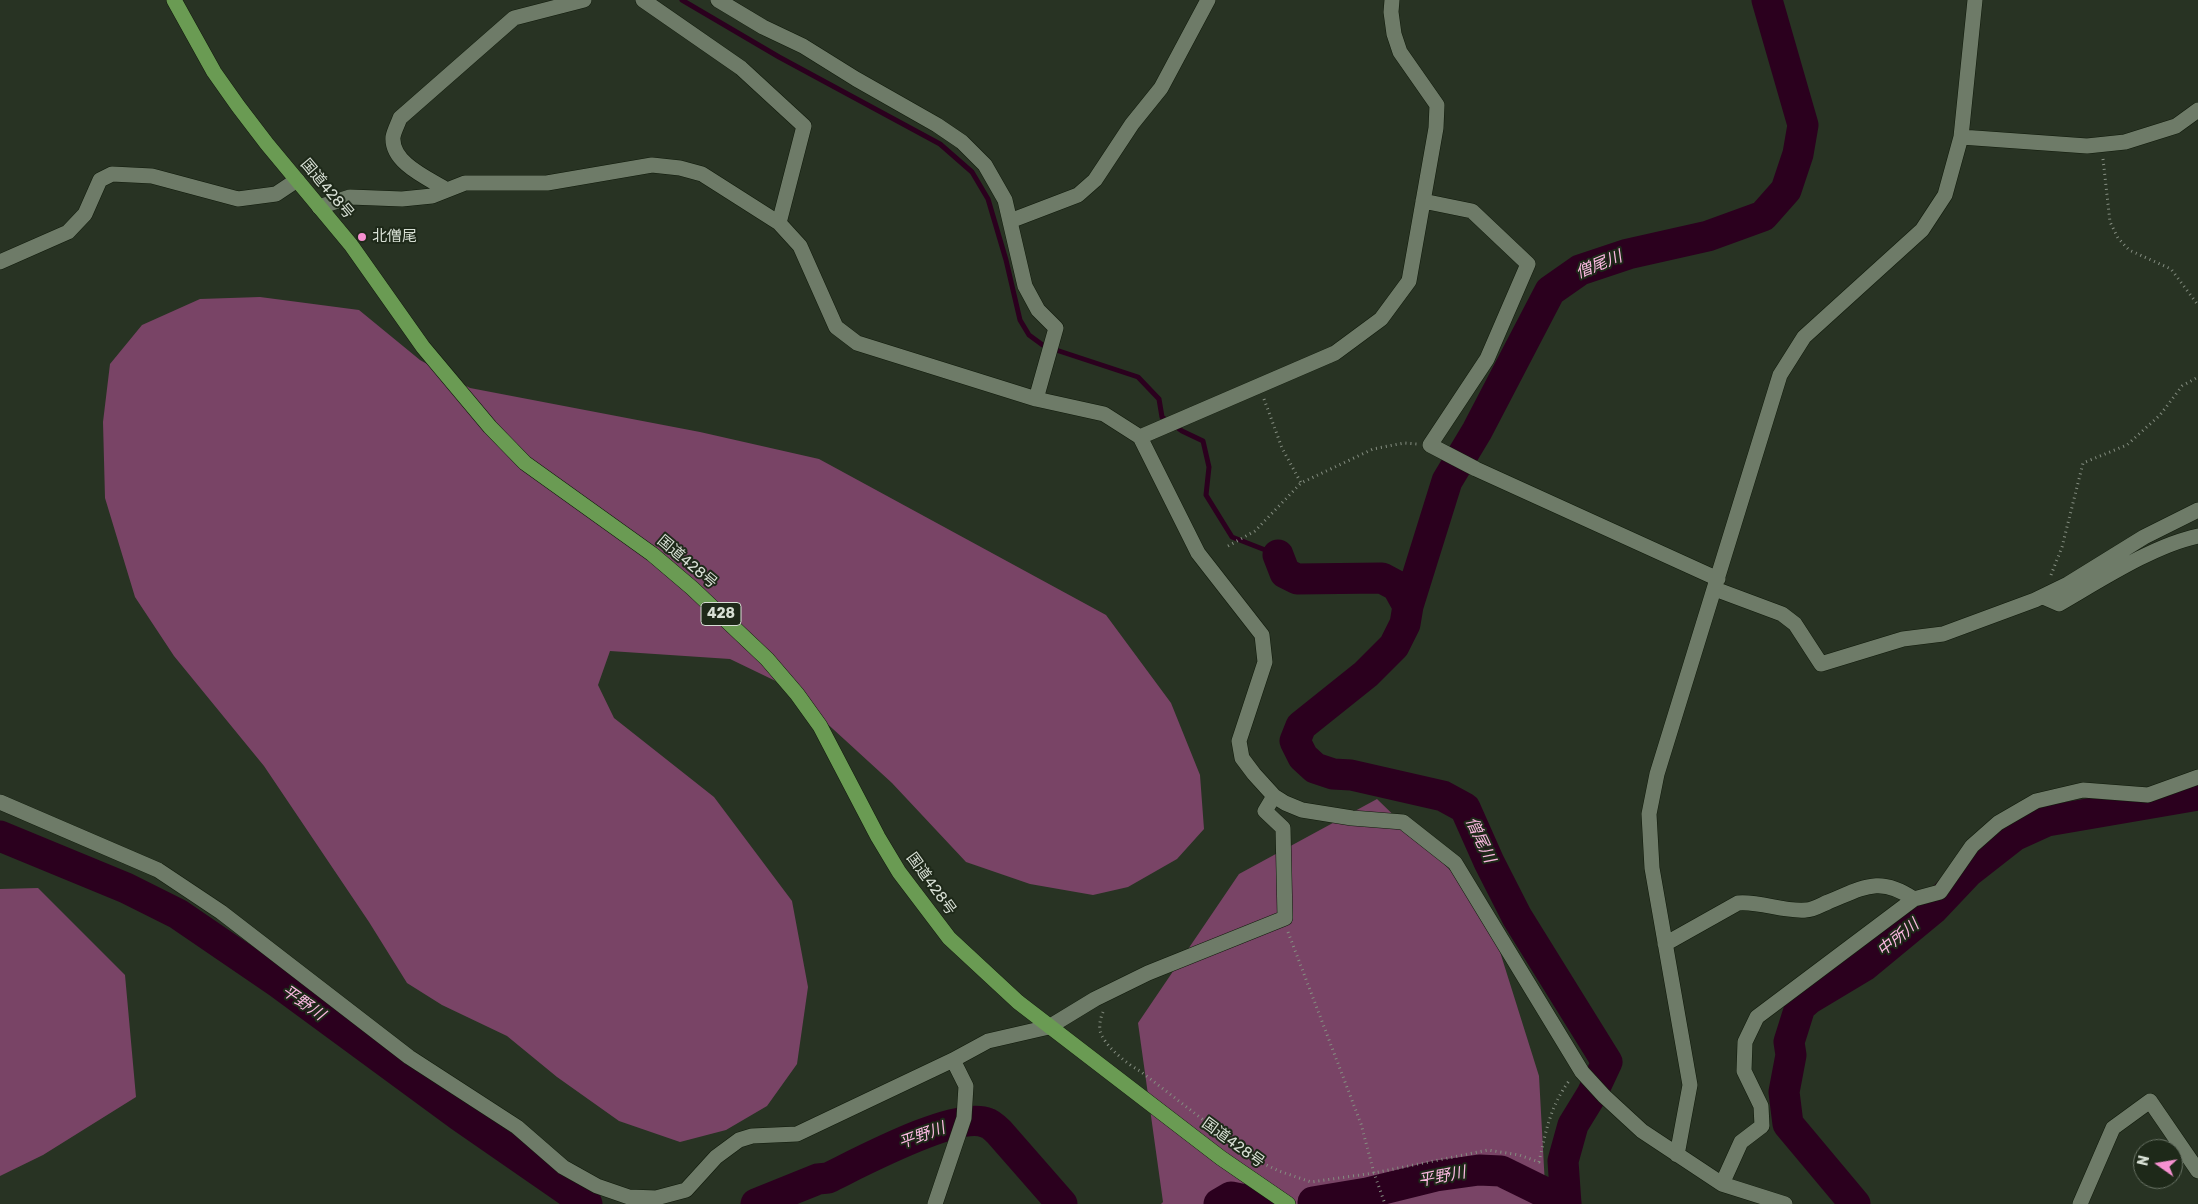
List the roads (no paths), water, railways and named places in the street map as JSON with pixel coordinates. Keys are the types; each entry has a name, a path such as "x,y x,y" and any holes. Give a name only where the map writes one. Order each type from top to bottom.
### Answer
{"highway":[{"name":"国道428号","path":"174,0 214,72 267,144 351,245 424,347 490,427 525,463 652,554 692,588 767,659 797,694 820,726 898,872 949,938 1018,1002 1220,1158 1288,1204"}],"street":[{"path":"446,190 409,166 394,150 393,136 400,118 514,18 584,0"},
{"path":"643,0 741,68 804,126 779,223"},
{"path":"718,0 763,27 803,46 856,79 937,124 962,142 985,165 1004,200 1026,286 1038,310 1056,328 1036,399"},
{"path":"1010,221 1078,194 1095,180 1132,124 1161,88 1208,0"},
{"path":"1140,437 1335,353 1382,319 1408,282 1436,128 1437,105 1400,52 1393,27 1392,0"},
{"path":"1677,1155 1690,1085 1652,868 1649,814 1657,774 1780,375 1804,337 1922,230 1945,195 1961,137 1975,0"},
{"path":"1961,137 2088,146 2125,142 2176,126 2198,110"},
{"path":"319,206 350,197 402,199 432,196 465,183 547,183 652,166 680,168 702,174 779,223 800,246 836,327 857,342 1036,399 1104,414 1140,437 1198,553 1262,635 1265,662 1239,740 1242,758 1254,774 1274,796 1302,810 1352,818 1403,822 1455,863 1582,1072 1604,1096 1642,1131 1722,1184 1785,1204"},
{"path":"0,262 68,232 85,214 100,180 112,174 152,176 238,199 276,194 297,180"},
{"path":"1423,201 1472,211 1528,264 1487,359 1430,445 1476,469 1782,614 1795,624 1821,664 1903,639 1943,634 2043,596 2068,584 2144,537 2198,510"},
{"path":"2043,596 2059,604 2115,571 2182,540 2198,536"},
{"path":"1722,1184 1741,1142 1762,1126 1761,1106 1744,1070 1745,1042 1757,1018 1914,899 1940,892 1972,846 1998,823 2036,801 2083,790 2148,795 2198,777"},
{"path":"0,802 158,870 221,912 408,1056 517,1127 563,1166 597,1186 629,1197 656,1198 686,1190 716,1157 740,1140 752,1136 797,1134 953,1060 988,1041 1049,1026 1148,973 1285,918 1283,828 1265,811 1274,796"},
{"path":"1665,944 1738,903 1749,902 1792,910 1808,910 1867,886 1884,885 1901,890 1914,899"},
{"path":"935,1204 964,1118 966,1086 953,1060"},
{"path":"2080,1204 2113,1128 2150,1101 2198,1170"}],"waterway":[{"path":"682,0 779,57 940,144 972,172 988,199 1006,260 1020,320 1029,335 1044,346 1138,377 1159,399 1162,417 1182,431 1203,441 1209,467 1206,495 1232,537 1278,555"},
{"name":"僧尾川","path":"1408,606 1447,481 1477,431 1550,291 1580,270 1628,254 1708,236 1763,216 1786,190 1798,154 1803,125 1767,0"},
{"name":"僧尾川","path":"1278,555 1285,573 1297,579 1382,578 1397,586 1408,606 1405,624 1394,646 1366,674 1301,726 1295,741 1303,757 1315,768 1333,774 1351,775 1443,796 1465,808 1489,862 1517,917 1607,1062 1592,1094 1573,1125 1563,1161 1566,1204"},
{"name":"中所川","path":"1855,1204 1788,1124 1784,1092 1791,1055 1789,1042 1800,1007 1809,999 1864,966 1933,909 1968,872 2014,836 2047,821 2198,795"},
{"name":"平野川","path":"0,836 126,888 178,914 279,983 460,1116 587,1204"},
{"name":"平野川","path":"756,1204 818,1179 828,1178 908,1140 954,1124 973,1121 992,1125 1062,1204"},
{"name":"平野川","path":"1313,1202 1367,1193 1436,1176 1479,1170 1501,1171 1566,1203"},
{"name":"平野川","path":"1219,1204 1231,1197 1265,1204"}],"place":[{"name":"北僧尾","path":"362,237"}]}
